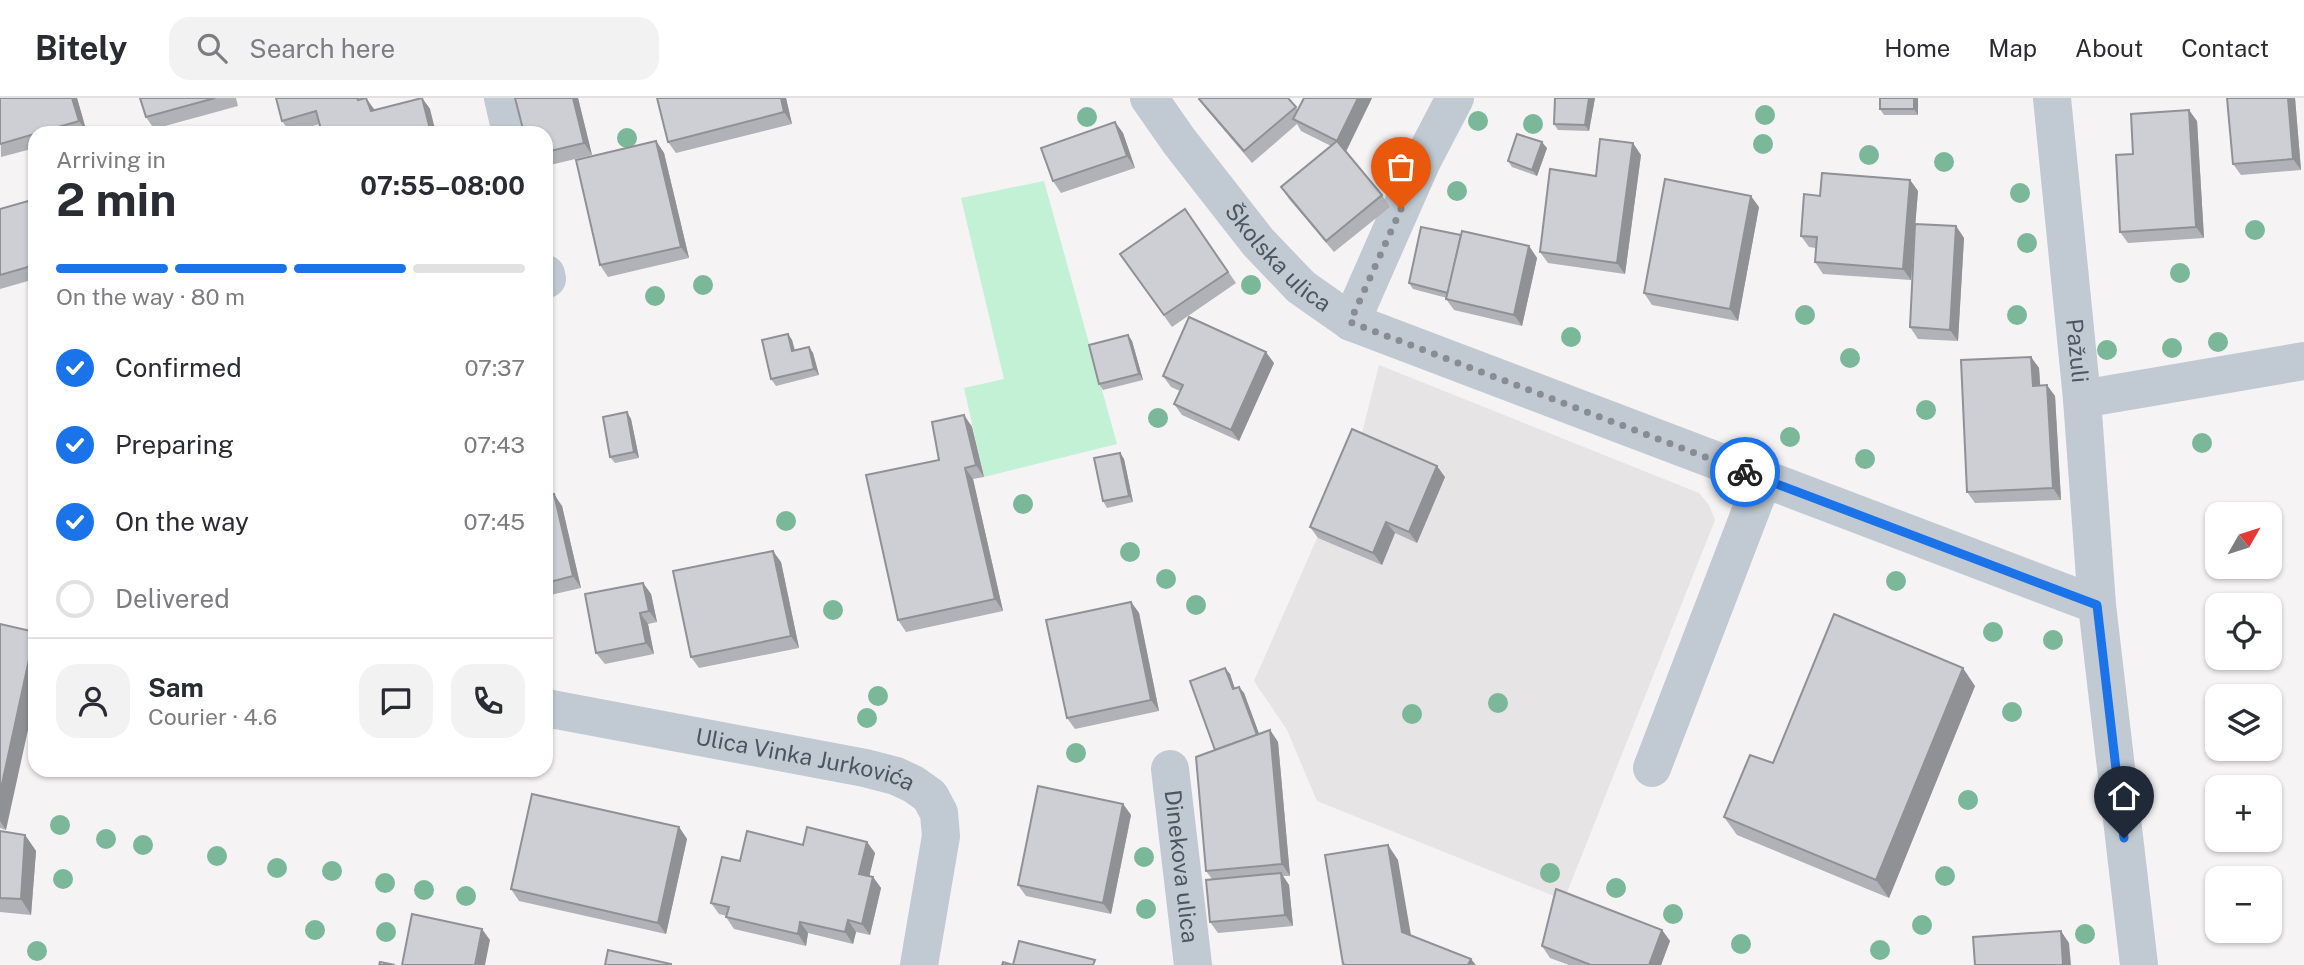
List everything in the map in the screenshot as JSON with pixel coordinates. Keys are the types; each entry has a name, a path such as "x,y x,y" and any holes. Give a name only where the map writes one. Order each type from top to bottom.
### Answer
{"street":[{"path":"503,98 509,126"},
{"name":"Školska ulica","path":"1149,98 1258,243 1301,287 1350,322 2097,605"},
{"path":"1350,322 1421,163 1455,98"},
{"name":"Pažuli","path":"2052,98 2082,399 2097,605"},
{"path":"2082,399 2304,361"},
{"path":"1652,768 1763,479"},
{"path":"2097,605 2139,965"},
{"name":"Ulica Vinka Jurkovića","path":"553,709 865,768 896,776 913,784 930,796 939,813 942,836 919,965"},
{"name":"Dinekova ulica","path":"1170,769 1193,965"}],"shaded area":[{"path":"1379,365 1699,493 1709,505 1715,520 1564,900 1317,801 1287,730 1254,681 1360,441"}],"green space":[{"path":"1044,181 1117,444 984,477 964,388 1004,379 961,198"}],"building":[{"path":"0,98 72,98 79,121 62,126 28,126 28,136 0,144"},
{"path":"140,98 215,98 146,117"},
{"path":"276,98 366,98 371,111 422,98 429,126 320,126 316,111 282,121"},
{"path":"515,98 573,98 584,143 553,150 553,126 522,126"},
{"path":"657,98 781,98 784,112 668,142"},
{"path":"1200,98 1288,98 1296,107 1244,151"},
{"path":"1304,98 1358,98 1337,141 1293,119"},
{"path":"1555,98 1589,98 1585,125 1554,124"},
{"path":"1880,98 1914,98 1914,109 1880,109"},
{"path":"2227,98 2288,98 2293,159 2233,164"},
{"path":"2189,110 2196,227 2120,232 2116,155 2133,154 2131,114"},
{"path":"1115,122 1127,156 1053,181 1041,148"},
{"path":"1517,134 1542,142 1532,170 1508,161"},
{"path":"1600,139 1633,143 1617,263 1540,252 1550,169 1596,176"},
{"path":"656,141 681,247 600,265 576,160"},
{"path":"1337,141 1382,195 1326,241 1281,187"},
{"path":"1822,173 1910,180 1903,269 1815,262 1817,237 1801,236 1804,194 1820,196"},
{"path":"1665,179 1751,196 1730,309 1644,293"},
{"path":"28,201 28,267 0,275 0,209"},
{"path":"1185,209 1228,272 1164,315 1120,254"},
{"path":"1915,224 1956,226 1950,330 1910,327"},
{"path":"1421,227 1461,235 1448,293 1409,283"},
{"path":"1462,231 1529,246 1514,315 1446,299"},
{"path":"1189,317 1266,352 1231,430 1174,404 1183,385 1163,376"},
{"path":"788,334 792,351 809,347 814,369 771,379 762,340"},
{"path":"1128,335 1139,374 1099,384 1089,345"},
{"path":"2031,357 2033,386 2047,385 2053,488 1967,492 1961,360"},
{"path":"627,412 634,452 610,457 603,417"},
{"path":"964,415 976,465 965,468 995,599 898,620 866,475 939,460 932,422"},
{"path":"1352,429 1437,466 1409,532 1386,522 1373,553 1310,527"},
{"path":"1120,453 1129,496 1103,501 1094,458"},
{"path":"553,494 573,576 553,581"},
{"path":"773,551 791,636 691,657 673,571"},
{"path":"643,583 649,611 640,613 646,643 596,653 585,594"},
{"path":"1131,602 1151,700 1067,718 1046,620"},
{"path":"1834,614 1963,668 1876,880 1724,817 1750,755 1773,763"},
{"path":"0,624 28,630 28,664 0,793"},
{"path":"1225,668 1233,689 1239,687 1257,735 1215,750 1190,681"},
{"path":"1270,730 1282,864 1206,871 1196,757"},
{"path":"1038,786 1123,804 1103,903 1018,885"},
{"path":"532,794 679,827 658,923 511,889"},
{"path":"807,827 867,842 859,874 873,877 862,924 848,920 845,932 800,922 798,934 726,917 729,907 711,903 722,857 740,861 747,831 803,845"},
{"path":"0,831 25,835 21,899 0,898"},
{"path":"1388,845 1402,932 1471,959 1468,965 1343,964 1325,855"},
{"path":"1281,873 1285,915 1210,922 1206,880"},
{"path":"1556,889 1662,930 1649,965 1591,965 1542,946"},
{"path":"412,914 482,929 475,965 402,965"},
{"path":"2061,931 2063,965 1975,965 1973,937"},
{"path":"1019,941 1095,960 1093,965 1013,965"},
{"path":"608,950 671,964 671,965 605,965"}],"way so far":[{"path":"1401,209 1350,322 1745,472"}],"route":[{"path":"1745,472 2097,605 2124,838"}]}
